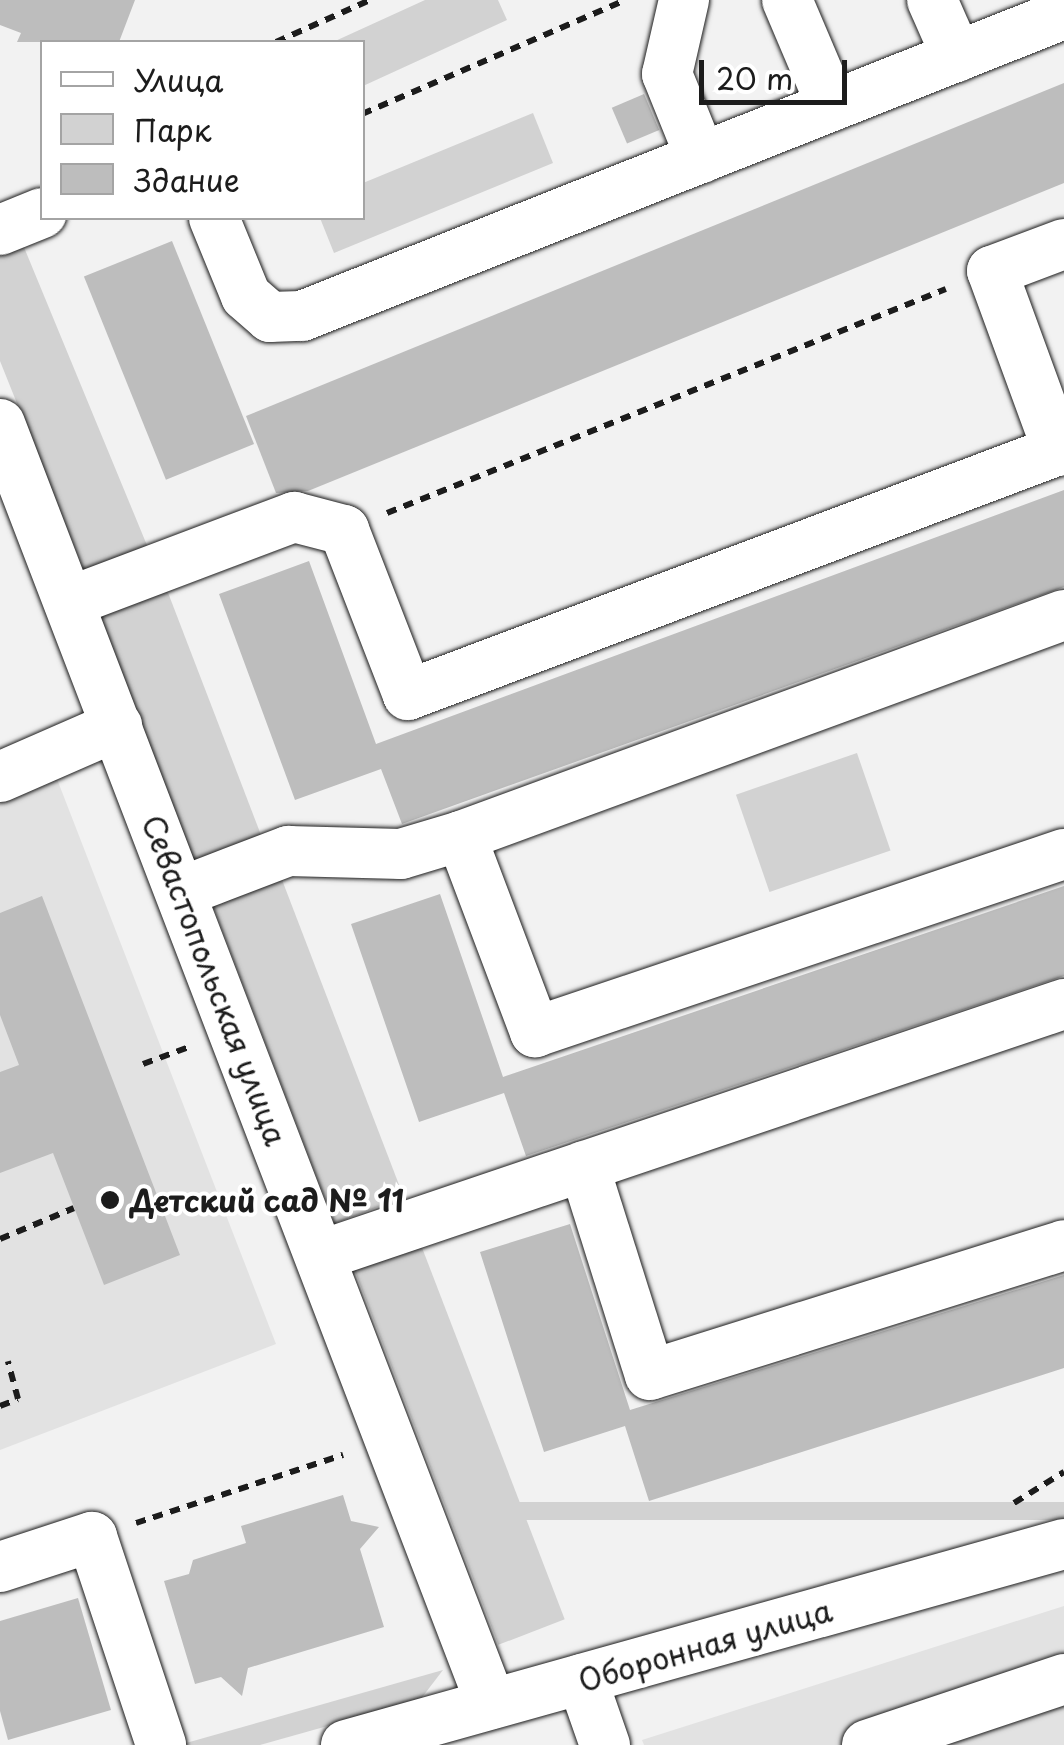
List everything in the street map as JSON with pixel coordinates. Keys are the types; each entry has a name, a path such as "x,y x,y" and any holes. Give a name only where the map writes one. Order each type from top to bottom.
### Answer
{"street":[{"path":"684,0 667,74 702,158"},
{"path":"788,0 832,106"},
{"path":"932,0 957,57"},
{"path":"215,220 246,296 270,317 302,316 1064,14"},
{"path":"0,230 40,214"},
{"path":"69,602 294,517 344,530 408,696 1061,449 992,271 1064,244"},
{"name":"Севастопольская улица","path":"0,424 492,1704"},
{"path":"181,892 288,851 401,854 461,836 1064,615"},
{"path":"0,776 117,726"},
{"path":"461,836 535,1032 1064,854"},
{"path":"322,1255 1064,1004"},
{"path":"584,1166 650,1375 1064,1245"},
{"path":"0,1567 92,1537 161,1745"},
{"name":"Оборонная улица","path":"346,1745 1064,1544"},
{"path":"582,1679 606,1745"},
{"path":"867,1745 1064,1679"}],"path":[{"path":"280,40 370,0"},
{"path":"365,113 625,0"},
{"path":"344,530 992,271"},
{"path":"0,1239 74,1208"},
{"path":"0,1406 18,1399 8,1361"},
{"path":"92,1537 361,1449"},
{"path":"1004,1509 1064,1472"}],"shaded area":[{"name":"Детский сад № 11","path":"57,779 276,1344 0,1450 0,804"},
{"path":"1064,1606 1064,1745 644,1745 642,1740"}],"green space":[{"path":"425,0 498,0 507,20 365,85 365,40 337,40"},
{"path":"533,113 553,163 334,253 321,220 365,220 365,182"},
{"path":"21,240 151,555 87,578 0,361 0,249"},
{"path":"162,577 262,838 195,864 95,603"},
{"path":"857,753 891,850 770,892 736,795"},
{"path":"279,872 404,1197 335,1223 210,899"},
{"path":"421,1245 565,1619 498,1645 355,1270"},
{"path":"497,1502 1064,1502 1064,1520 497,1520"},
{"path":"443,1670 420,1700 260,1745 179,1745"}],"building":[{"path":"0,0 135,0 120,40 17,42 21,33 0,25"},
{"path":"1064,83 1064,183 308,491 276,493 246,416"},
{"path":"644,94 659,130 627,144 612,108"},
{"path":"172,241 254,444 166,480 84,277"},
{"path":"1064,490 1064,587 402,824 381,769 295,800 219,594 309,561 376,744"},
{"path":"1064,886 1064,976 526,1156 504,1093 419,1122 351,924 440,894 503,1077"},
{"path":"42,896 180,1255 104,1285 53,1153 0,1173 0,1072 19,1065 0,1015 0,913"},
{"path":"570,1224 630,1410 1064,1275 1064,1368 649,1501 625,1426 544,1452 480,1252"},
{"path":"343,1495 351,1521 379,1527 360,1549 384,1627 248,1668 242,1696 221,1677 195,1684 164,1581 189,1574 193,1560 246,1543 241,1526"},
{"path":"78,1598 111,1710 8,1740 0,1711 0,1621"}],"place":[{"name":"Детский сад № 11","path":"110,1200"}]}
